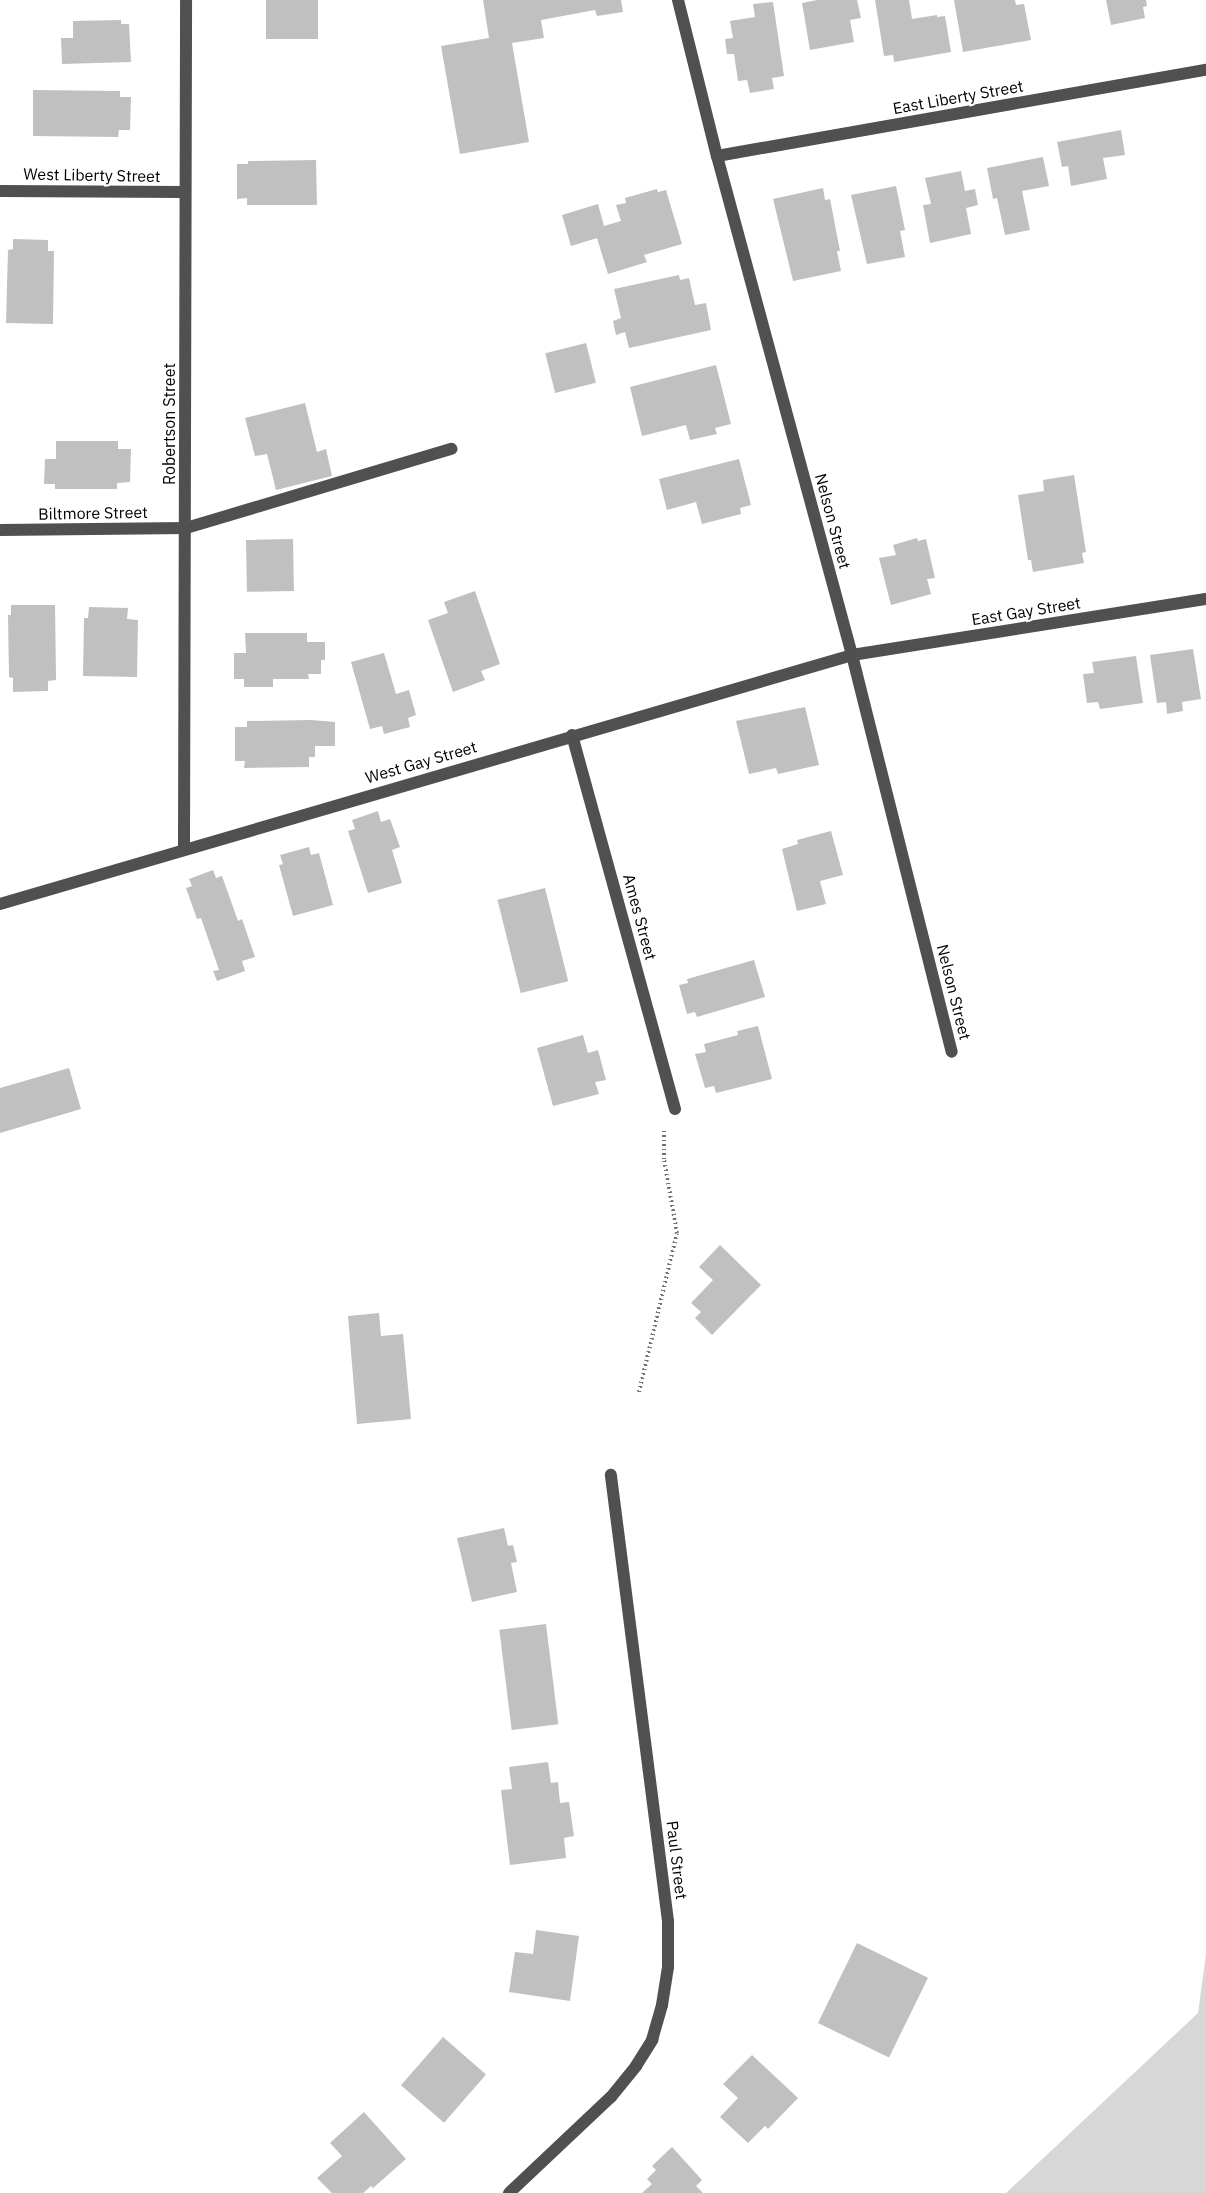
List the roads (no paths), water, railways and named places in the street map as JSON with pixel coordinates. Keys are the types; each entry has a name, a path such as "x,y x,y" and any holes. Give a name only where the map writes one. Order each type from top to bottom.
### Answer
{"street":[{"name":"Robertson Street","path":"184,848 186,528 183,192 186,0"},
{"name":"Nelson Street","path":"678,0 717,156 852,655 952,1052"},
{"name":"East Liberty Street","path":"717,156 1206,70"},
{"name":"West Liberty Street","path":"0,191 183,192"},
{"name":"Biltmore Street","path":"0,530 186,528 452,449"},
{"name":"East Gay Street","path":"852,655 1206,599"},
{"name":"West Gay Street","path":"0,904 184,848 852,655"},
{"name":"Ames Street","path":"572,735 675,1109"},
{"name":"Paul Street","path":"509,2193 611,2097 636,2066 652,2040 662,2005 668,1967 668,1921 611,1474"}]}
